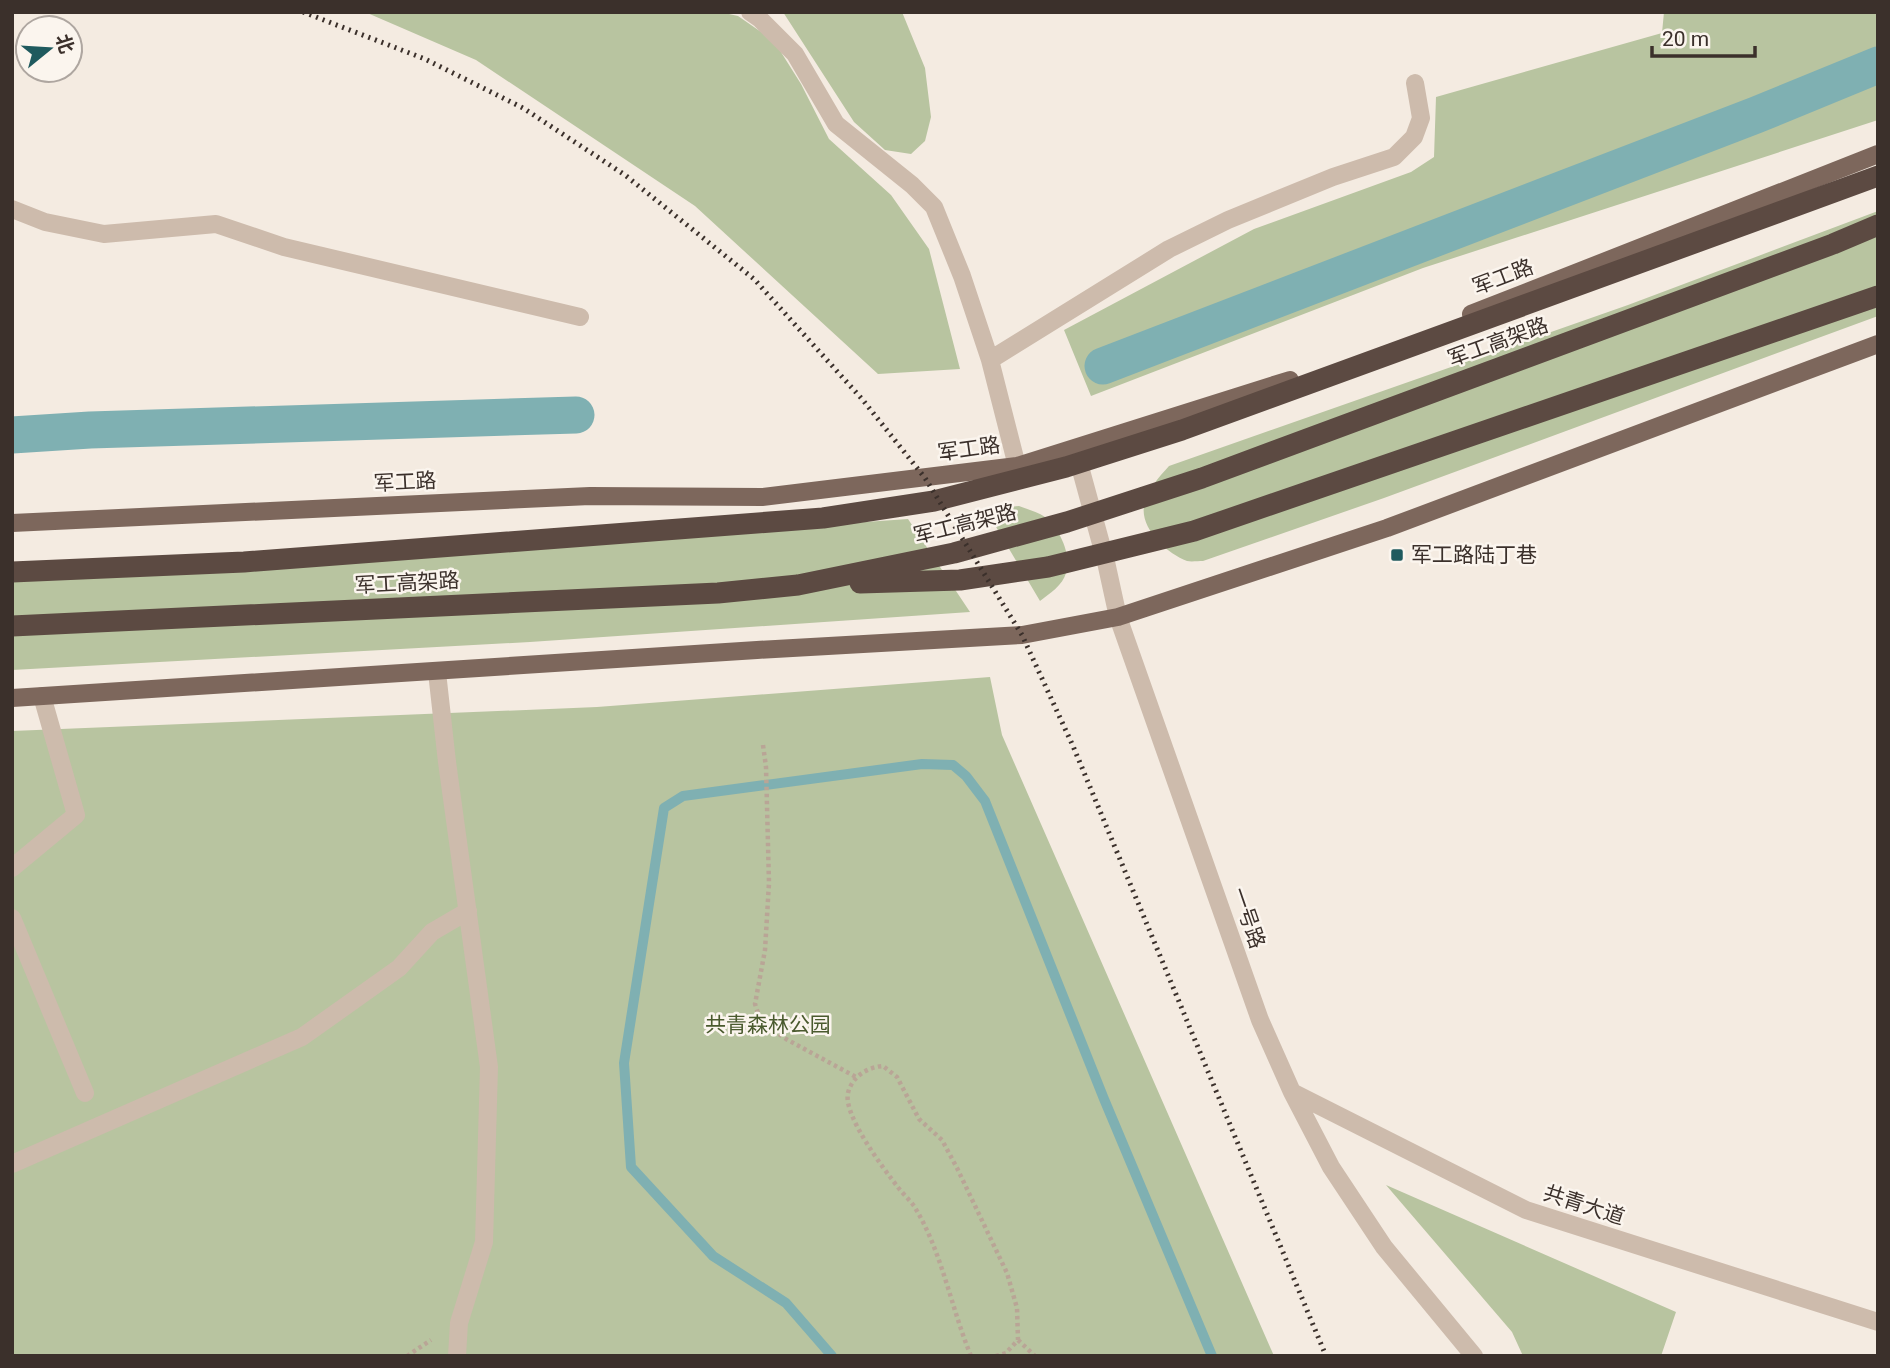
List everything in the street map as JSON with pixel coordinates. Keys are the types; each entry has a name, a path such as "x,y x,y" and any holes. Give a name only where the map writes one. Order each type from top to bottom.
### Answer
{"highway":[{"name":"军工高架路","path":"12,572 244,562 823,518 934,501 1066,467 1182,430 1878,176"},
{"name":"军工高架路","path":"12,626 718,593 798,586 954,553 1067,522 1202,478 1878,225"},
{"path":"798,586 960,580 1048,567 1194,531 1878,296"}],"main road":[{"name":"军工路","path":"12,523 590,496 762,497 1017,466 1336,365 1618,257 1878,153"},
{"path":"12,698 1022,635 1118,617 1387,528 1878,344"}],"street":[{"path":"750,12 795,54 836,124 912,185 934,207 962,276 990,360 1017,466"},
{"path":"990,360 1169,249 1228,220 1333,177 1394,158 1414,136 1421,118 1415,83"},
{"path":"12,209 45,222 104,234 216,224 284,247 580,317"},
{"name":"一号路","path":"1075,449 1118,617 1260,1020 1292,1093 1331,1167 1384,1247 1474,1356"},
{"path":"437,672 489,1068 484,1242 459,1323 457,1356"},
{"path":"12,868 76,815 42,696"},
{"path":"12,1164 302,1037 399,968 432,932 468,911"},
{"path":"12,918 85,1093"},
{"name":"共青大道","path":"1292,1093 1526,1210 1878,1322"}],"path":[{"path":"763,745 769,883 765,950 755,1004 761,1022 786,1039 856,1077"},
{"path":"971,1356 957,1322 936,1253 914,1206 897,1186 851,1115 847,1094 856,1077 872,1067 883,1066 897,1077 919,1119 942,1140 1007,1273 1017,1308 1018,1340 1006,1353 996,1356"},
{"path":"1018,1340 1035,1356"}],"green space":[{"path":"365,12 720,12 738,16 774,41 801,84 829,139 891,195 929,249 960,369 878,374 695,206 476,60"},
{"path":"783,12 902,12 925,68 931,117 925,141 911,154 885,150 854,122"},
{"path":"1664,12 1878,12 1878,120 1423,268 1091,396 1064,330 1254,229 1411,172 1434,157 1436,97 1662,33"},
{"path":"1878,211 1878,316 1384,498 1203,561 1187,561 1170,552 1155,538 1145,520 1147,497 1169,466 1628,305"},
{"path":"1019,506 1045,517 1059,535 1066,550 1067,566 1062,581 1040,601 986,510"},
{"path":"908,519 970,612 530,642 12,670 12,574 477,549"},
{"name":"共青森林公园","path":"990,677 1002,735 1274,1356 12,1356 12,731 597,707"},
{"path":"1386,1185 1676,1312 1661,1356 1523,1356 1512,1332"}],"waterway":[{"path":"1103,366 1756,115 1878,65"},
{"path":"12,435 90,430 576,415"},
{"path":"832,1356 786,1303 713,1256 631,1167 624,1063 664,808 683,796 922,764 953,765 966,776 985,801 1104,1099 1212,1356"}],"railway":[{"path":"303,12 425,59 523,108 625,175 754,279 862,399 925,478 1022,635 1073,746 1326,1356"}],"place":[{"name":"军工路陆丁巷","path":"1397,555"}]}
